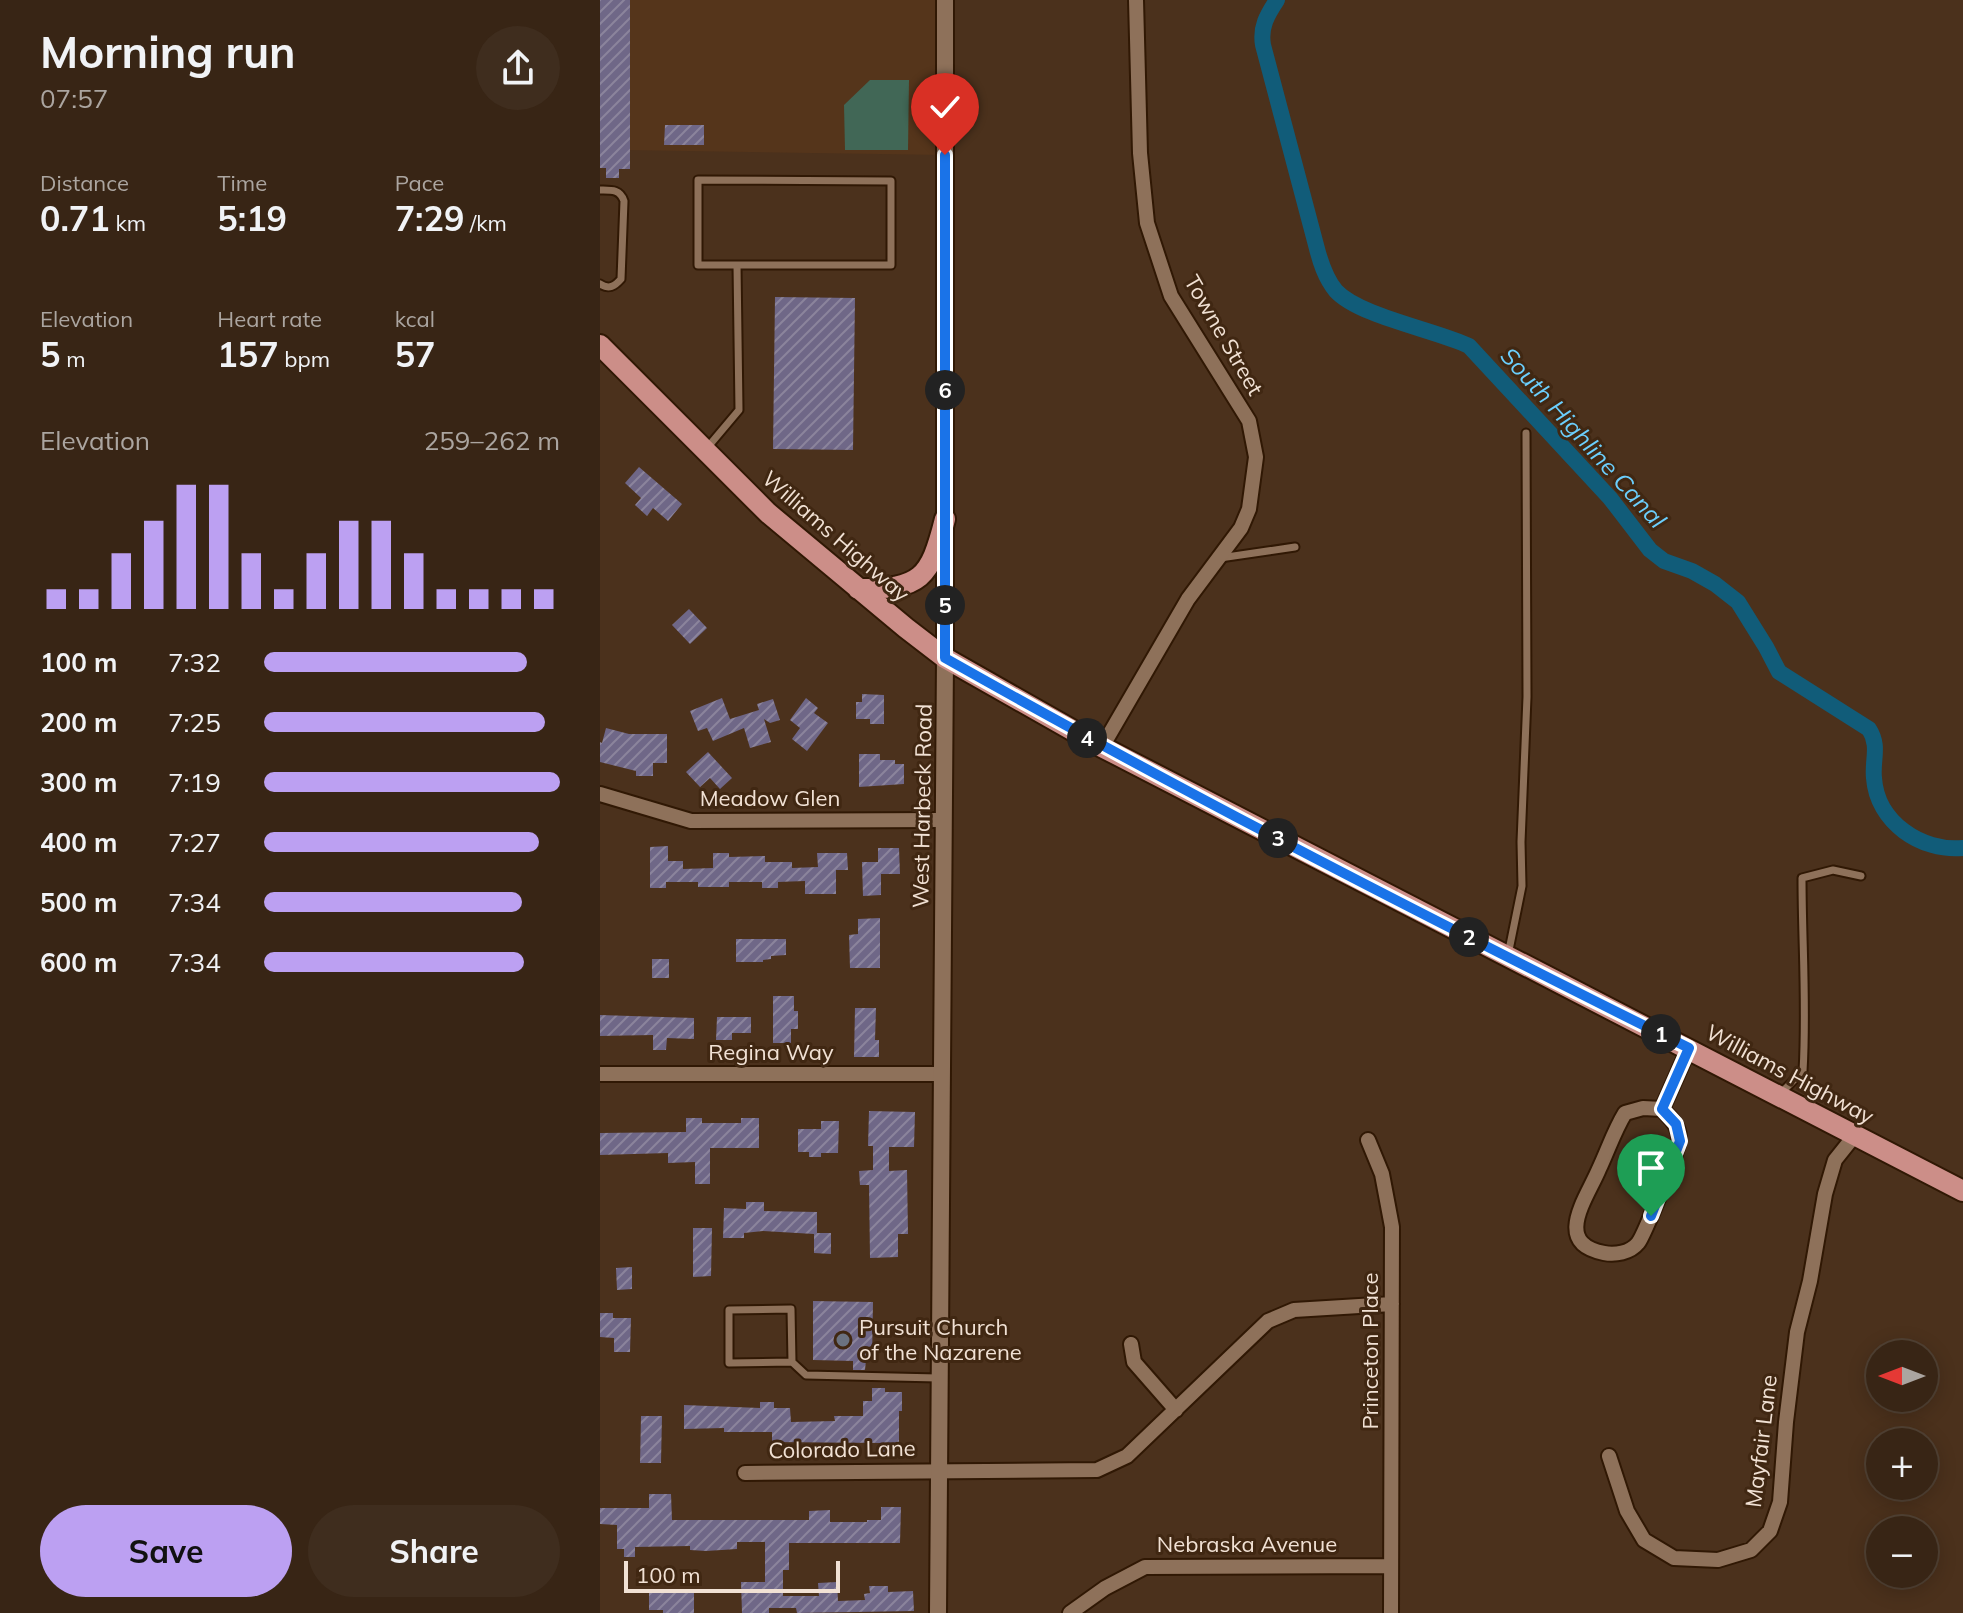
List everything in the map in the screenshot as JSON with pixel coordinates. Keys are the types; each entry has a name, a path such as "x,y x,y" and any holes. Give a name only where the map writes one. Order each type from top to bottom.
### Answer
{"main road":[{"name":"Williams Highway","path":"600,345 768,513 945,658 1102,747 1963,1191"},
{"path":"858,589 890,589 916,581 935,557 945,519"}],"street":[{"name":"West Harbeck Road","path":"938,1613 945,658 945,0"},
{"name":"Towne Street","path":"1102,747 1188,599 1241,528 1249,509 1256,457 1249,421 1171,296 1147,223 1140,153 1136,0"},
{"name":"Meadow Glen","path":"600,794 691,821 943,820"},
{"path":"1662,1109 1689,1048"},
{"name":"Regina Way","path":"600,1074 942,1074"},
{"path":"1643,1108 1662,1109 1676,1124 1680,1141 1638,1243 1624,1253 1593,1251 1579,1242 1575,1230 1579,1210 1615,1131 1625,1113 1643,1108"},
{"name":"Mayfair Lane","path":"1609,1456 1627,1511 1644,1540 1674,1558 1718,1560 1751,1550 1770,1531 1780,1502 1797,1332 1810,1281 1825,1194 1835,1160 1855,1135"},
{"name":"Princeton Place","path":"1368,1140 1382,1174 1392,1227 1390,1566"},
{"name":"Colorado Lane","path":"745,1473 1097,1470 1127,1456 1268,1321 1294,1310 1392,1304"},
{"path":"1131,1344 1134,1362 1176,1410"},
{"path":"1390,1566 1391,1613"},
{"name":"Nebraska Avenue","path":"1070,1613 1105,1588 1145,1567 1390,1566"}],"lane":[{"path":"698,180 891,181 891,265 737,265 698,265 698,180"},
{"path":"600,190 615,191 622,195 624,201 621,279 616,285 607,287 600,284"},
{"path":"705,450 739,410 737,265"},
{"path":"1507,958 1522,886 1527,697 1526,433"},
{"path":"1218,558 1295,547"},
{"path":"1779,1096 1803,1071 1806,1027 1802,878 1833,870 1861,876"},
{"path":"792,1362 791,1309 729,1310 729,1363 792,1362 806,1375 940,1378"}],"shaded area":[{"path":"625,0 945,0 945,155 625,150"}],"green space":[{"path":"870,80 909,80 908,150 845,150 844,105"}],"building":[{"path":"600,0 630,0 630,169 619,169 619,178 606,178 606,168 600,168"},
{"path":"665,125 704,125 704,145 664,145"},
{"path":"775,297 855,298 853,450 773,449"},
{"path":"639,467 682,504 668,521 653,508 647,516 635,505 641,498 625,483"},
{"path":"689,609 707,628 690,644 672,625"},
{"path":"862,694 884,695 884,724 870,724 870,719 856,719 856,702 862,702"},
{"path":"722,698 730,719 759,710 757,704 773,699 780,720 770,723 764,719 771,742 750,748 744,728 713,741 707,728 698,731 690,711"},
{"path":"806,698 818,708 814,713 828,723 807,751 792,739 800,728 790,720"},
{"path":"606,728 629,734 667,734 667,763 653,763 653,776 636,776 636,771 600,762 600,742"},
{"path":"708,752 732,778 720,789 710,778 700,787 686,772"},
{"path":"859,754 880,754 880,760 895,760 895,764 904,764 904,784 859,787"},
{"path":"668,846 668,861 683,861 683,869 713,868 713,853 729,853 729,857 765,856 765,862 792,862 792,868 818,867 817,853 847,853 848,870 836,870 836,894 805,894 805,881 778,882 778,888 762,888 762,882 729,882 729,887 698,887 698,882 666,882 666,888 650,888 650,847"},
{"path":"878,848 899,848 900,874 881,874 881,895 863,896 862,862 878,862"},
{"path":"880,918 880,968 850,968 849,935 858,934 858,919"},
{"path":"736,939 786,939 786,955 771,956 763,962 736,962"},
{"path":"652,959 669,959 669,978 652,978"},
{"path":"773,996 794,996 798,1029 791,1029 791,1043 773,1043"},
{"path":"855,1008 876,1008 875,1040 879,1040 879,1057 854,1057"},
{"path":"600,1015 694,1018 694,1039 667,1038 666,1050 653,1050 653,1035 600,1036"},
{"path":"717,1017 751,1017 751,1033 732,1033 732,1040 716,1040"},
{"path":"869,1111 915,1112 914,1147 889,1147 889,1171 907,1170 908,1234 898,1234 898,1257 870,1258 869,1185 860,1185 859,1171 873,1170 873,1146 868,1146"},
{"path":"686,1118 702,1118 702,1123 741,1123 741,1118 759,1118 759,1148 710,1148 710,1184 695,1184 695,1162 668,1163 668,1153 600,1155 600,1133 686,1132"},
{"path":"821,1121 839,1121 838,1153 809,1157 809,1152 798,1152 798,1129 821,1129"},
{"path":"746,1202 764,1202 764,1211 817,1212 817,1233 831,1233 831,1254 814,1253 814,1234 763,1231 744,1233 744,1238 723,1238 724,1208 746,1209"},
{"path":"693,1228 712,1228 711,1276 693,1277"},
{"path":"632,1267 632,1289 617,1290 616,1268"},
{"name":"Pursuit Church of the Nazarene","path":"813,1301 873,1302 872,1360 866,1360 865,1370 853,1370 853,1361 813,1360"},
{"path":"600,1313 613,1313 613,1318 631,1318 630,1352 614,1352 614,1338 600,1337"},
{"path":"872,1388 902,1392 899,1443 895,1443 895,1456 882,1456 882,1443 772,1442 772,1432 684,1429 684,1405 760,1408 760,1402 774,1402 774,1408 790,1408 791,1422 835,1421 834,1416 863,1416 863,1401 872,1401"},
{"path":"641,1416 662,1416 661,1463 640,1463"},
{"path":"649,1494 671,1494 672,1520 809,1520 809,1511 830,1510 830,1522 867,1522 881,1520 881,1507 901,1507 900,1543 789,1543 789,1570 783,1570 783,1596 819,1596 818,1583 837,1582 838,1601 865,1600 864,1594 870,1593 869,1586 888,1586 888,1592 913,1591 914,1611 797,1613 796,1608 769,1608 769,1613 742,1613 741,1582 765,1582 765,1542 737,1542 737,1549 706,1551 690,1550 690,1546 635,1547 635,1557 624,1557 624,1549 617,1549 617,1525 600,1524 600,1508 649,1508"},
{"path":"649,1592 694,1593 694,1613 649,1610"}],"waterway":[{"name":"South Highline Canal","path":"1277,0 1265,21 1263,45 1319,257 1336,291 1362,308 1469,346 1610,498 1650,550 1664,561 1715,584 1738,602 1779,672 1869,729 1875,747 1877,794 1892,821 1917,839 1932,845 1963,848"}],"place":[{"name":"Pursuit Church of the Nazarene","path":"843,1340"}],"route":[{"path":"945,155 945,658 1102,747 1507,958 1689,1048 1662,1109 1676,1124 1680,1141 1651,1216"}]}
